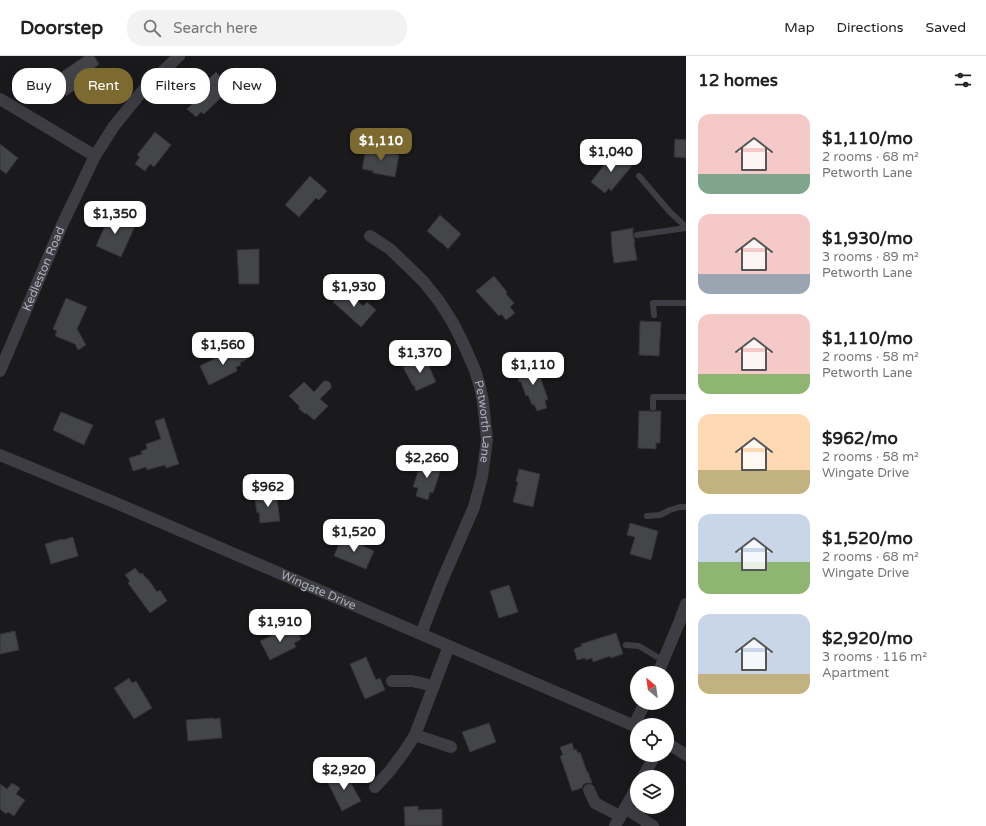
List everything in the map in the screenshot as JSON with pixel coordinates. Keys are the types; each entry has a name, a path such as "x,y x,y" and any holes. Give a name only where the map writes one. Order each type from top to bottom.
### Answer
{"street":[{"name":"Kedleston Road","path":"0,372 62,225 95,156 118,120 145,88 179,56"},
{"path":"0,99 95,156"},
{"name":"Petworth Lane","path":"370,236 390,249 423,281 439,301 453,323 463,343 480,387 483,402 487,440 480,485 474,507 421,634"},
{"name":"Wingate Drive","path":"0,455 630,723"},
{"path":"661,666 680,623 686,604"},
{"path":"375,787 389,772 415,735 449,646"},
{"path":"392,681 412,681 434,686"},
{"path":"415,735 451,747"},
{"path":"674,748 686,755"},
{"path":"589,790 595,803 620,817 653,826"},
{"path":"620,817 630,799"}],"lane":[{"path":"639,176 686,228"},
{"path":"637,235 686,228"},
{"path":"654,315 653,303 686,303"},
{"path":"653,408 653,397 686,397"},
{"path":"647,516 660,515 670,510 686,507"},
{"path":"626,645 639,646 664,660"}],"building":[{"path":"85,56 94,56 99,64 94,68 74,68 74,90 66,96 66,69"},
{"path":"216,72 218,74 218,101 204,114 201,112 196,117 187,109 192,104 210,104 210,78"},
{"path":"155,132 171,145 154,167 150,164 145,171 135,164 140,157 137,155"},
{"path":"675,139 686,140 686,158 674,157"},
{"path":"0,144 18,158 6,174 0,169"},
{"path":"366,148 399,155 395,177 373,173 373,171 362,169"},
{"path":"614,152 632,166 611,191 609,188 605,193 591,182"},
{"path":"310,176 327,191 319,200 316,198 299,217 285,205"},
{"path":"109,213 127,222 126,223 135,226 121,257 96,246"},
{"path":"440,215 461,234 448,249 427,231"},
{"path":"633,228 637,260 614,263 611,232"},
{"path":"259,249 259,284 239,284 237,250"},
{"path":"494,276 514,303 510,307 515,313 506,320 501,314 499,316 476,291"},
{"path":"345,289 363,306 367,302 376,310 361,327 333,302"},
{"path":"66,298 87,307 77,329 86,345 78,350 75,344 55,336 57,331 53,329"},
{"path":"640,321 661,322 659,356 639,355"},
{"path":"233,349 235,352 242,349 247,359 240,363 241,365 236,367 237,371 209,385 200,366"},
{"path":"425,357 436,382 416,391 403,367"},
{"path":"535,363 548,399 545,401 547,408 537,411 534,404 532,405 528,395 526,396 515,370"},
{"path":"324,381 328,381 331,384 331,388 320,399 328,406 314,420 298,408 300,407 289,396 304,382 314,392"},
{"path":"639,411 661,411 660,443 656,443 656,449 638,448"},
{"path":"61,412 93,425 84,445 53,430"},
{"path":"164,418 179,464 166,468 165,465 147,470 146,467 133,471 129,458 142,454 141,451 147,449 146,444 161,439 155,421"},
{"path":"422,460 442,466 433,493 430,492 428,500 416,496 418,488 413,487"},
{"path":"519,469 540,474 533,507 513,502 518,482 516,481"},
{"path":"276,492 280,521 260,523 255,495"},
{"path":"630,523 658,531 651,560 630,554 635,537 627,535"},
{"path":"342,536 374,551 366,569 334,556"},
{"path":"73,537 78,556 51,564 45,544"},
{"path":"135,568 140,574 142,573 148,579 157,592 160,590 167,601 150,613 128,583 130,581 125,575"},
{"path":"509,585 518,612 499,618 490,591"},
{"path":"287,629 288,632 296,629 301,639 294,643 296,647 270,660 260,641"},
{"path":"15,631 19,650 0,654 0,634"},
{"path":"616,633 623,654 611,658 610,656 593,662 592,658 577,660 574,649 582,646 581,644"},
{"path":"366,657 376,680 380,678 385,690 365,699 350,664"},
{"path":"129,678 132,683 136,681 152,708 134,719 114,688"},
{"path":"220,718 222,738 188,741 186,720"},
{"path":"489,723 496,742 470,752 462,732"},
{"path":"572,743 574,750 576,749 578,753 580,752 592,783 586,783 582,788 572,791 560,756 563,755 560,747"},
{"path":"344,771 361,801 342,811 327,781"},
{"path":"12,783 20,788 16,794 25,800 14,816 8,812 6,814 0,809 0,784 7,789"},
{"path":"418,806 418,810 442,809 442,826 405,826 404,807"}]}
